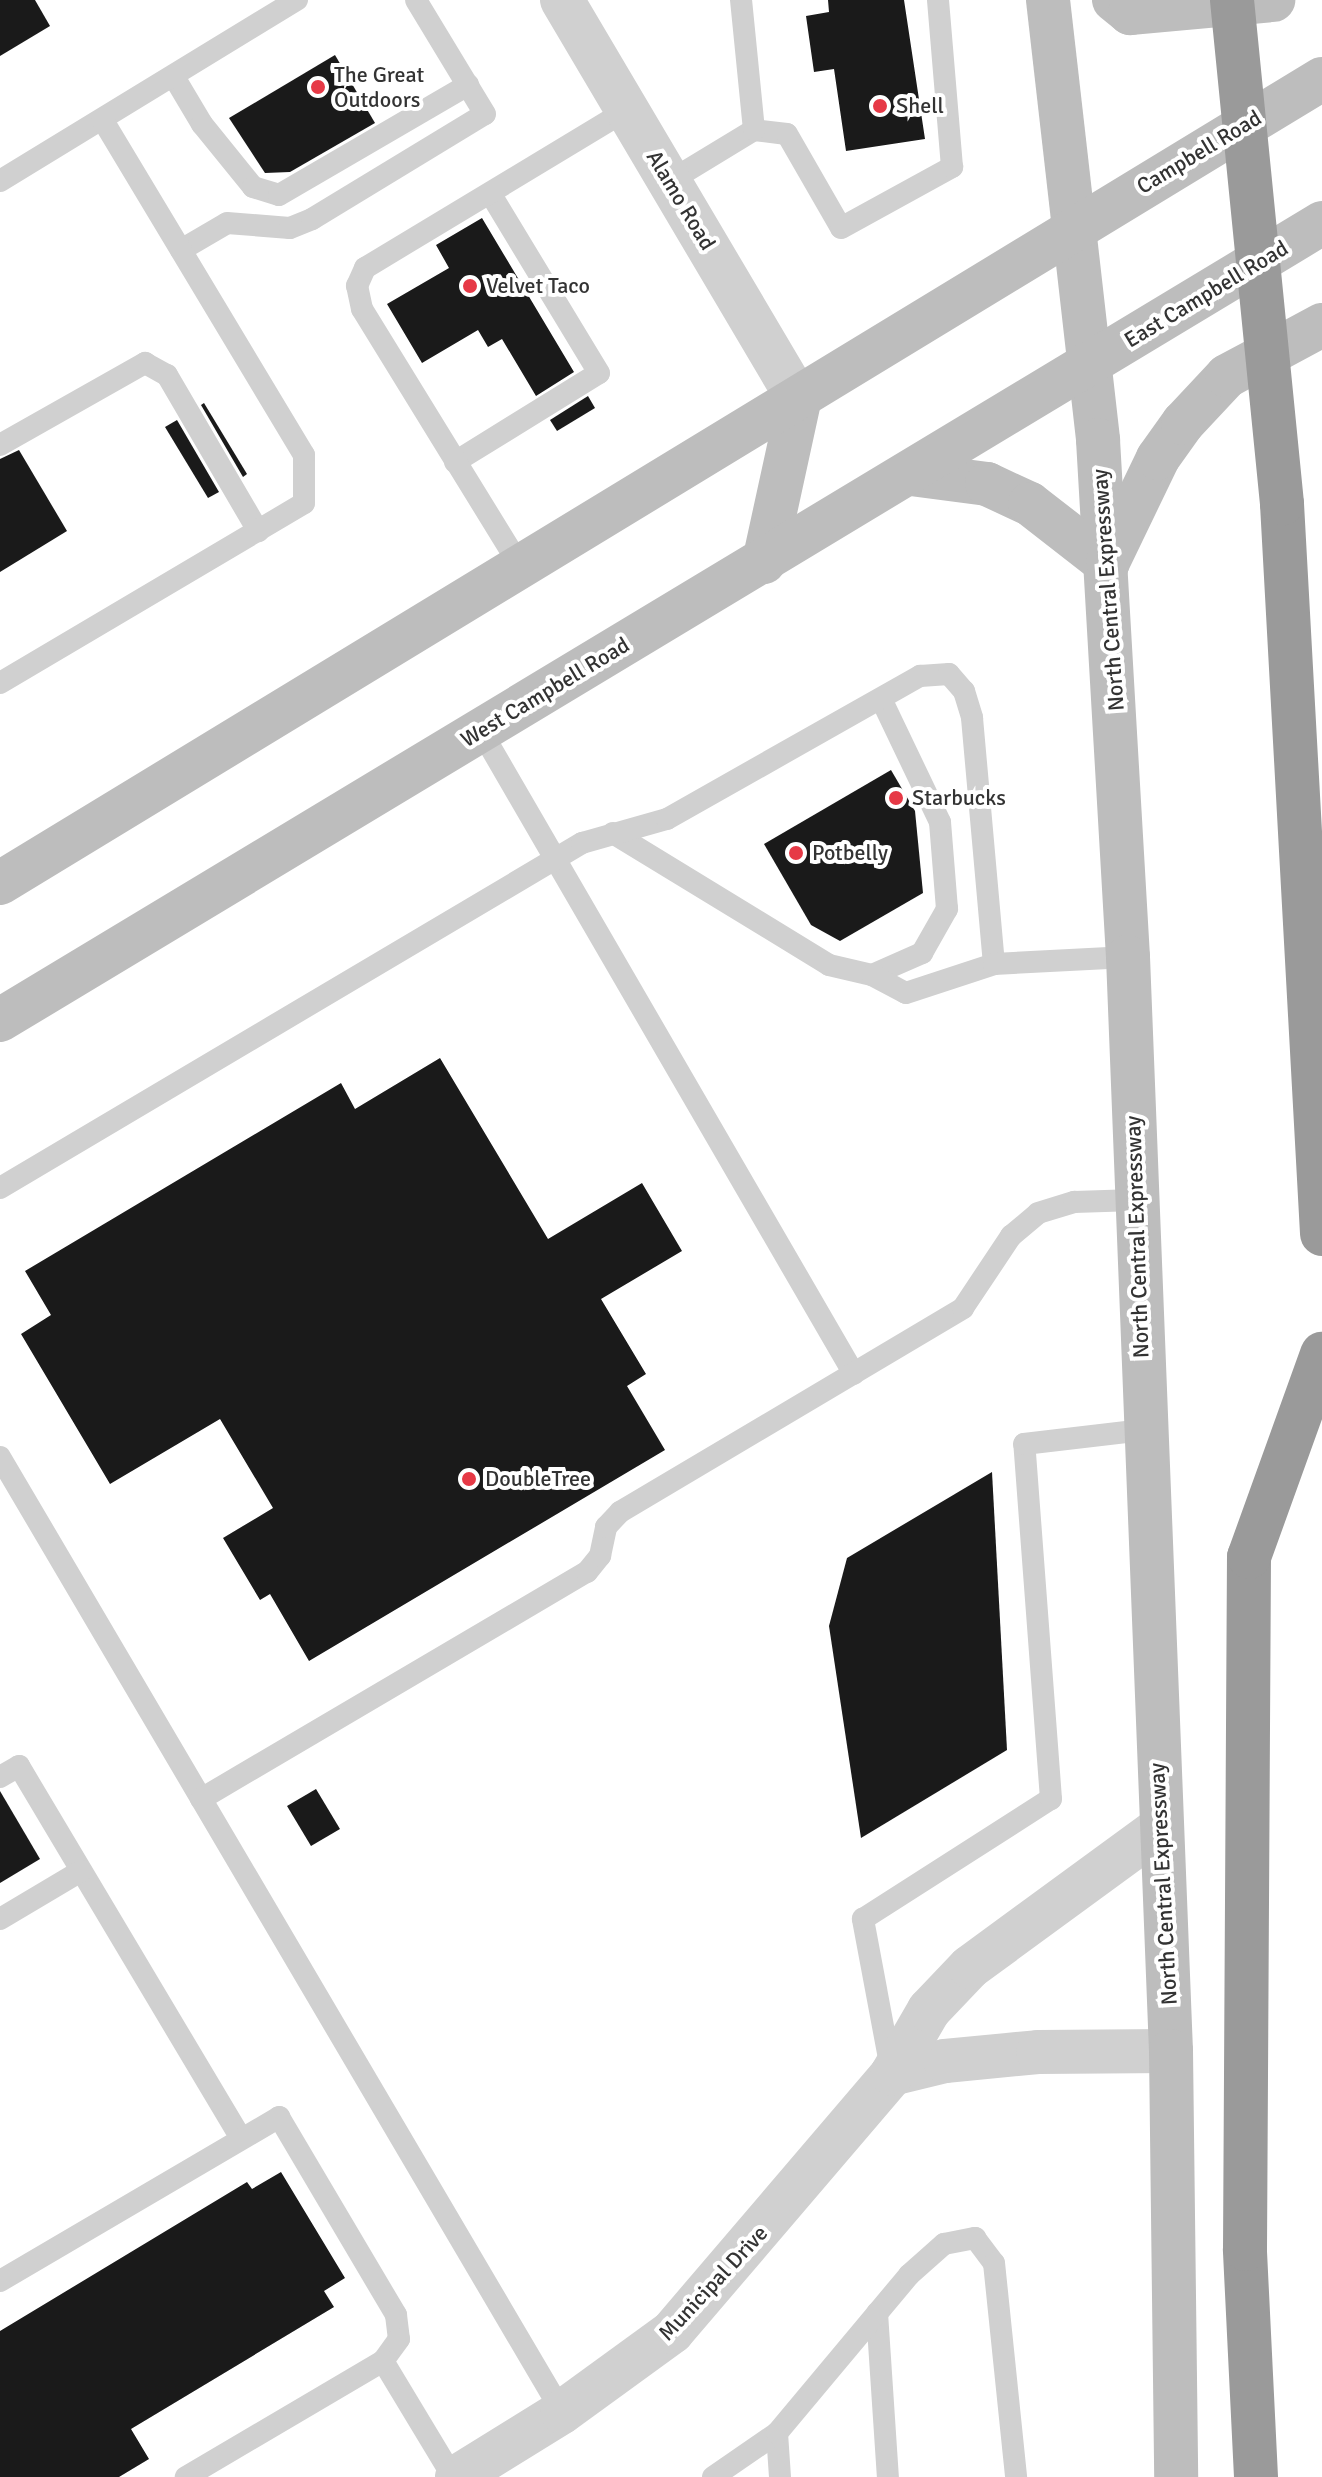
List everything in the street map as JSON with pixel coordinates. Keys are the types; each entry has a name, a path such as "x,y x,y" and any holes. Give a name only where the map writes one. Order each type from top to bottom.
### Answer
{"highway":[{"path":"1232,0 1282,504 1322,1234"},
{"path":"1256,2477 1245,2249 1249,1557 1322,1354"}],"main road":[{"name":"North Central Expressway","path":"1048,0 1076,225 1107,564 1128,957 1143,1430 1171,2051 1176,2477"},
{"path":"1114,0 1130,13 1273,0"},
{"name":"Campbell Road","path":"1076,225 1322,79"},
{"name":"East Campbell Road","path":"1090,364 1322,223"},
{"path":"0,883 799,401 1076,225"},
{"path":"911,474 987,484 1030,504 1107,564 1158,458 1183,423 1227,376 1322,325"},
{"name":"West Campbell Road","path":"0,1020 1090,364"},
{"path":"764,562 799,401"}],"street":[{"name":"Alamo Road","path":"562,0 799,401"},
{"name":"Municipal Drive","path":"455,2477 562,2412 672,2332 892,2074 929,2010 970,1967 1160,1828"},
{"path":"892,2074 945,2061 1038,2052 1171,2051"}],"lane":[{"path":"0,181 297,0"},
{"path":"181,250 227,223 290,228 312,219 485,114 416,0"},
{"path":"741,0 754,130"},
{"path":"670,181 754,130 787,134 841,228 952,167 938,0"},
{"path":"174,77 202,124 253,187 279,195 468,85"},
{"path":"522,569 362,309 357,286 365,268 627,110"},
{"path":"0,683 304,503 304,455 103,120"},
{"path":"455,462 599,373 490,193"},
{"path":"0,445 145,363 167,375 258,531"},
{"path":"0,1188 556,857 613,833 667,819 920,676 949,674 964,691 994,964"},
{"path":"872,975 922,953 947,909 940,822 881,699"},
{"path":"481,731 854,1374"},
{"path":"613,833 829,965 872,975 906,993 994,964 1128,957"},
{"path":"201,1799 587,1572 600,1556 606,1527 620,1512 963,1308 1011,1236 1038,1213 1074,1202 1136,1200"},
{"path":"892,2074 863,1919 1051,1799 1024,1444 1143,1430"},
{"path":"0,1457 562,2412"},
{"path":"0,1777 19,1766 241,2138"},
{"path":"0,1919 81,1871"},
{"path":"0,2281 279,2117 396,2315 399,2339 383,2361 186,2477"},
{"path":"713,2477 777,2433 877,2313 944,2244 975,2238 994,2263 1016,2477"},
{"path":"877,2313 888,2477"},
{"path":"383,2361 455,2477"},
{"path":"777,2433 780,2477"}],"building":[{"path":"0,0 35,0 50,26 0,56"},
{"name":"Shell","path":"828,0 904,0 925,139 846,151 834,69 814,72 806,16 829,12"},
{"name":"The Great Outdoors","path":"335,55 375,123 290,172 265,173 229,118"},
{"name":"Velvet Taco","path":"482,218 574,372 536,396 502,339 488,347 478,330 422,363 387,304 449,268 436,245"},
{"path":"588,396 595,408 557,431 550,420"},
{"path":"204,403 247,474 243,477 201,405"},
{"path":"177,420 219,492 208,498 165,427"},
{"path":"19,450 67,531 0,572 0,459"},
{"path":"891,770 915,811 923,893 840,941 811,925 764,844"},
{"path":"440,1058 548,1239 642,1183 682,1251 601,1299 646,1374 627,1386 665,1450 309,1661 270,1594 260,1600 223,1538 273,1508 220,1419 110,1484 21,1334 51,1315 25,1271 341,1083 355,1109"},
{"path":"992,1472 1007,1750 861,1838 829,1626 847,1558"},
{"path":"316,1789 340,1829 311,1846 287,1806"},
{"path":"0,1791 40,1859 0,1883"},
{"path":"281,2172 345,2278 324,2291 334,2307 131,2429 149,2459 119,2477 0,2477 0,2331 247,2182 252,2189"}],"place":[{"name":"The Great Outdoors","path":"318,87"},
{"name":"Shell","path":"880,106"},
{"name":"Velvet Taco","path":"470,286"},
{"name":"Starbucks","path":"896,798"},
{"name":"Potbelly","path":"796,853"},
{"name":"DoubleTree","path":"469,1479"}]}
